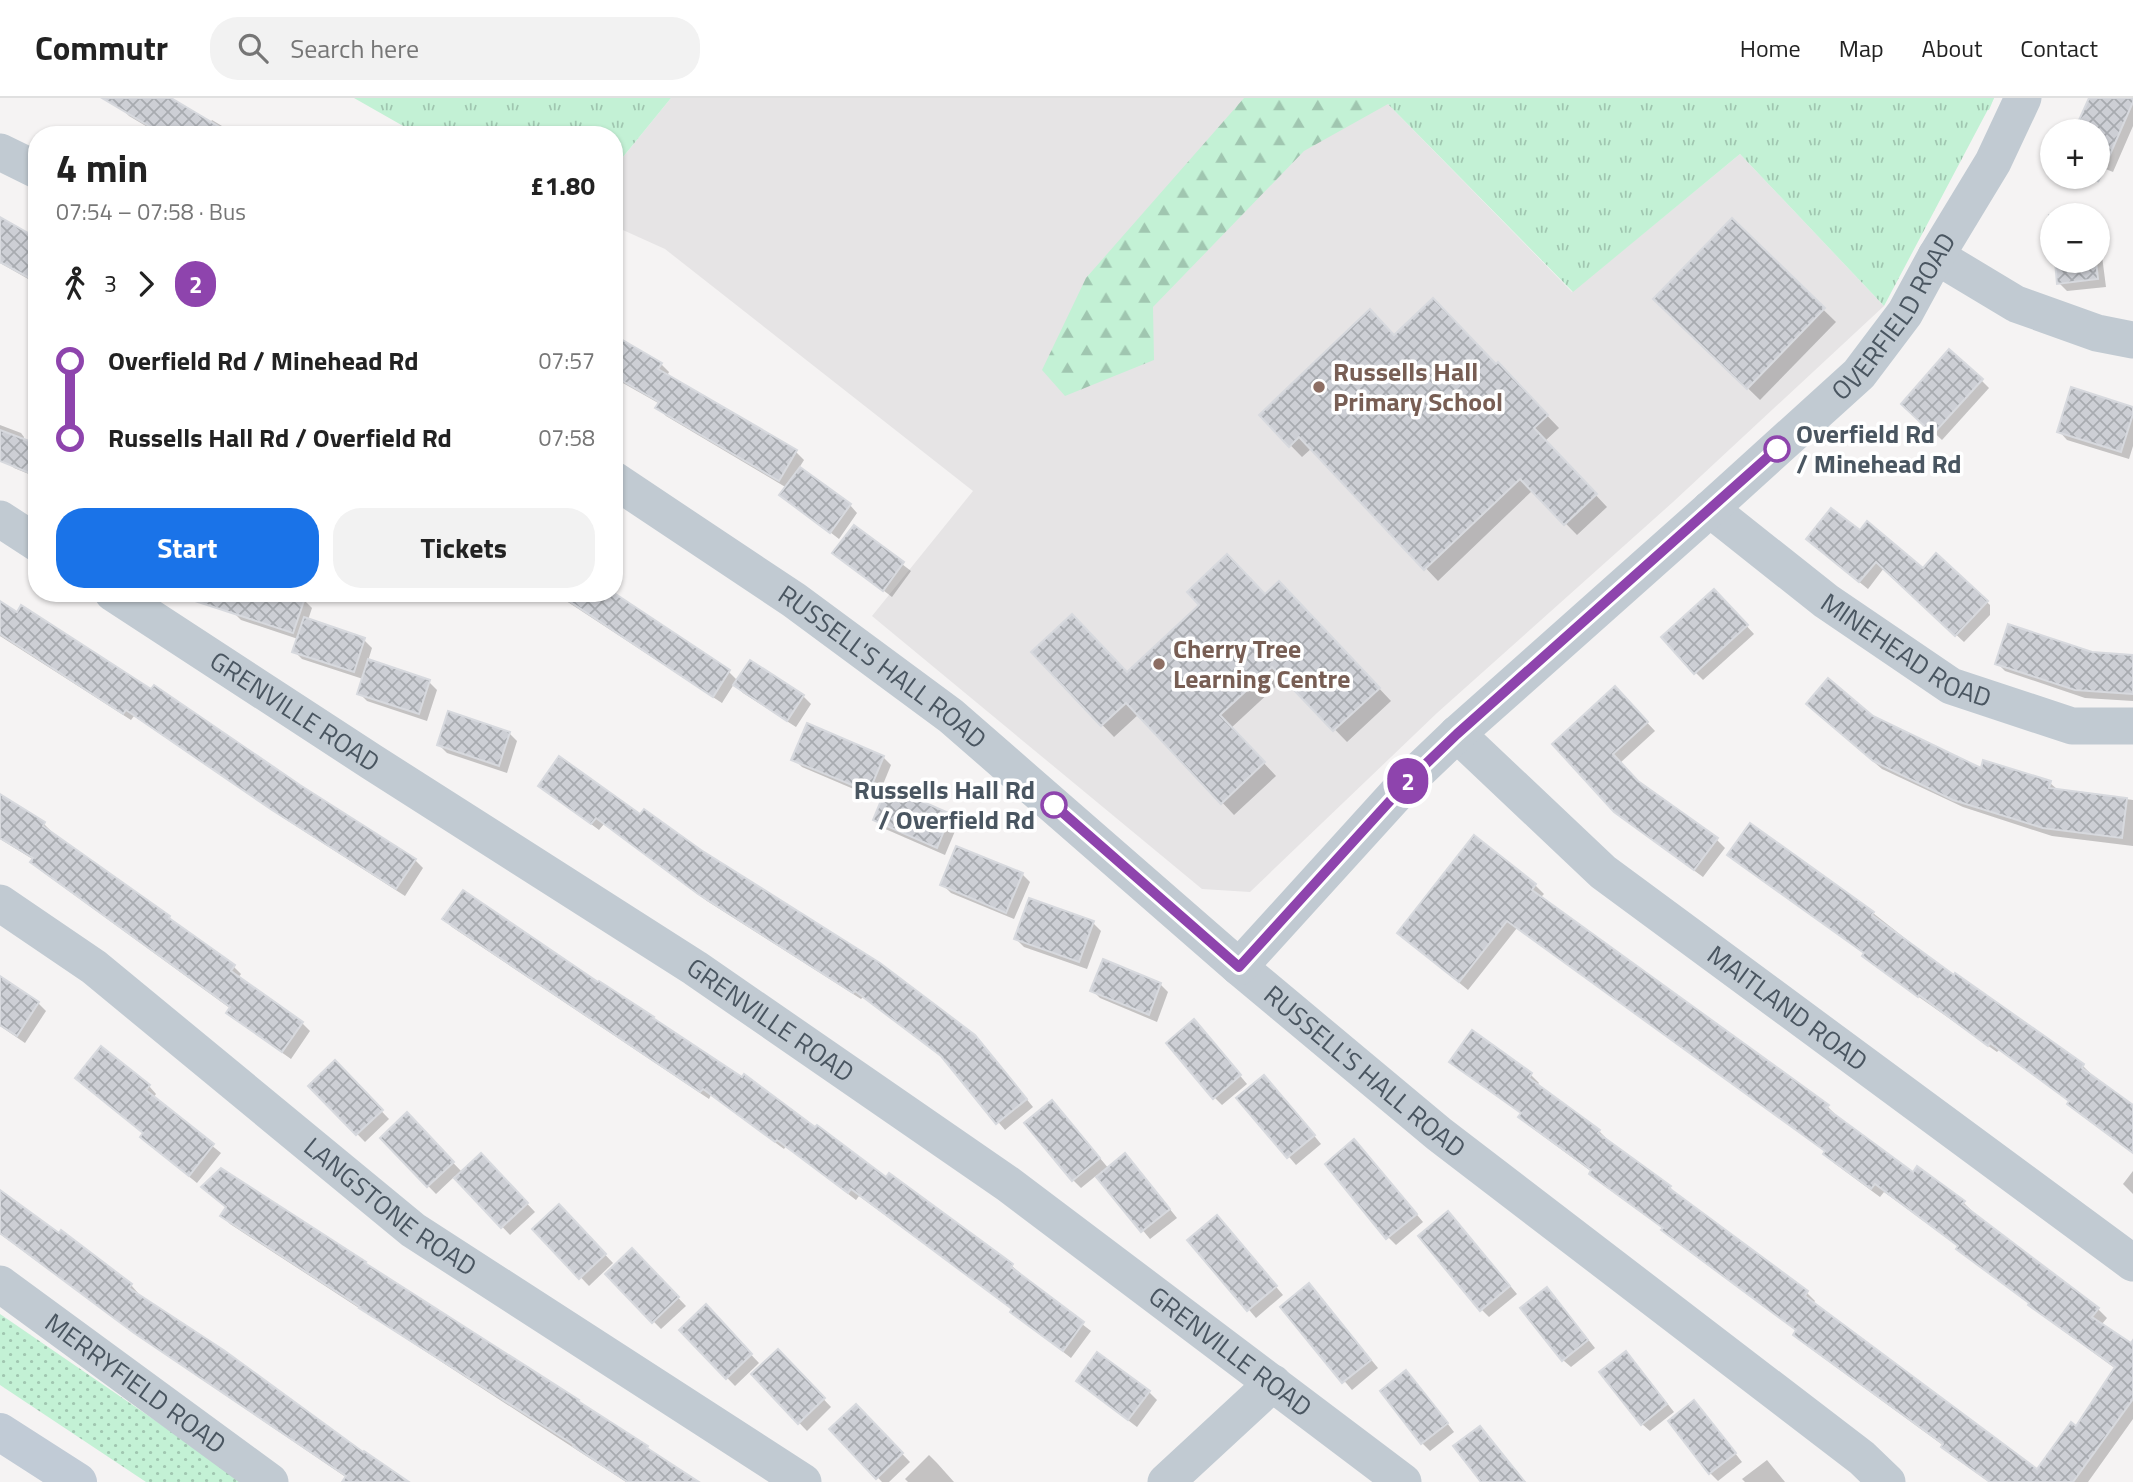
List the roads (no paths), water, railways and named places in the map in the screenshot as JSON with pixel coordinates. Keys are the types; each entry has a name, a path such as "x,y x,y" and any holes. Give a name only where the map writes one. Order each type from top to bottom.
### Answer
{"main road":[{"path":"0,1432 78,1482"}],"street":[{"name":"OVERFIELD ROAD","path":"1239,967 1409,780 1457,734 1859,374 1905,313 1993,162 2023,98"},
{"path":"0,152 28,166"},
{"path":"1936,256 2016,304 2097,333 2133,340"},
{"name":"RUSSELL'S HALL ROAD","path":"623,486 794,600 951,716 1239,967 1439,1135 1862,1458 1887,1482"},
{"name":"MINEHEAD ROAD","path":"1710,509 1826,601 1951,686 2072,726 2133,726"},
{"path":"0,519 28,537"},
{"name":"GRENVILLE ROAD","path":"127,602 695,968 1008,1184 1403,1482"},
{"name":"MAITLAND ROAD","path":"1457,734 1603,872 2133,1263"},
{"name":"LANGSTONE ROAD","path":"0,903 94,967 412,1230 803,1482"},
{"name":"MERRYFIELD ROAD","path":"0,1283 271,1482"},
{"path":"1166,1482 1273,1383"}],"place":[{"name":"Russells Hall Primary School","path":"1319,387"},
{"name":"Overfield Rd / Minehead Rd","path":"1777,449"},
{"name":"Cherry Tree Learning Centre","path":"1159,664"},
{"name":"Russells Hall Rd / Overfield Rd","path":"1054,805"}]}
